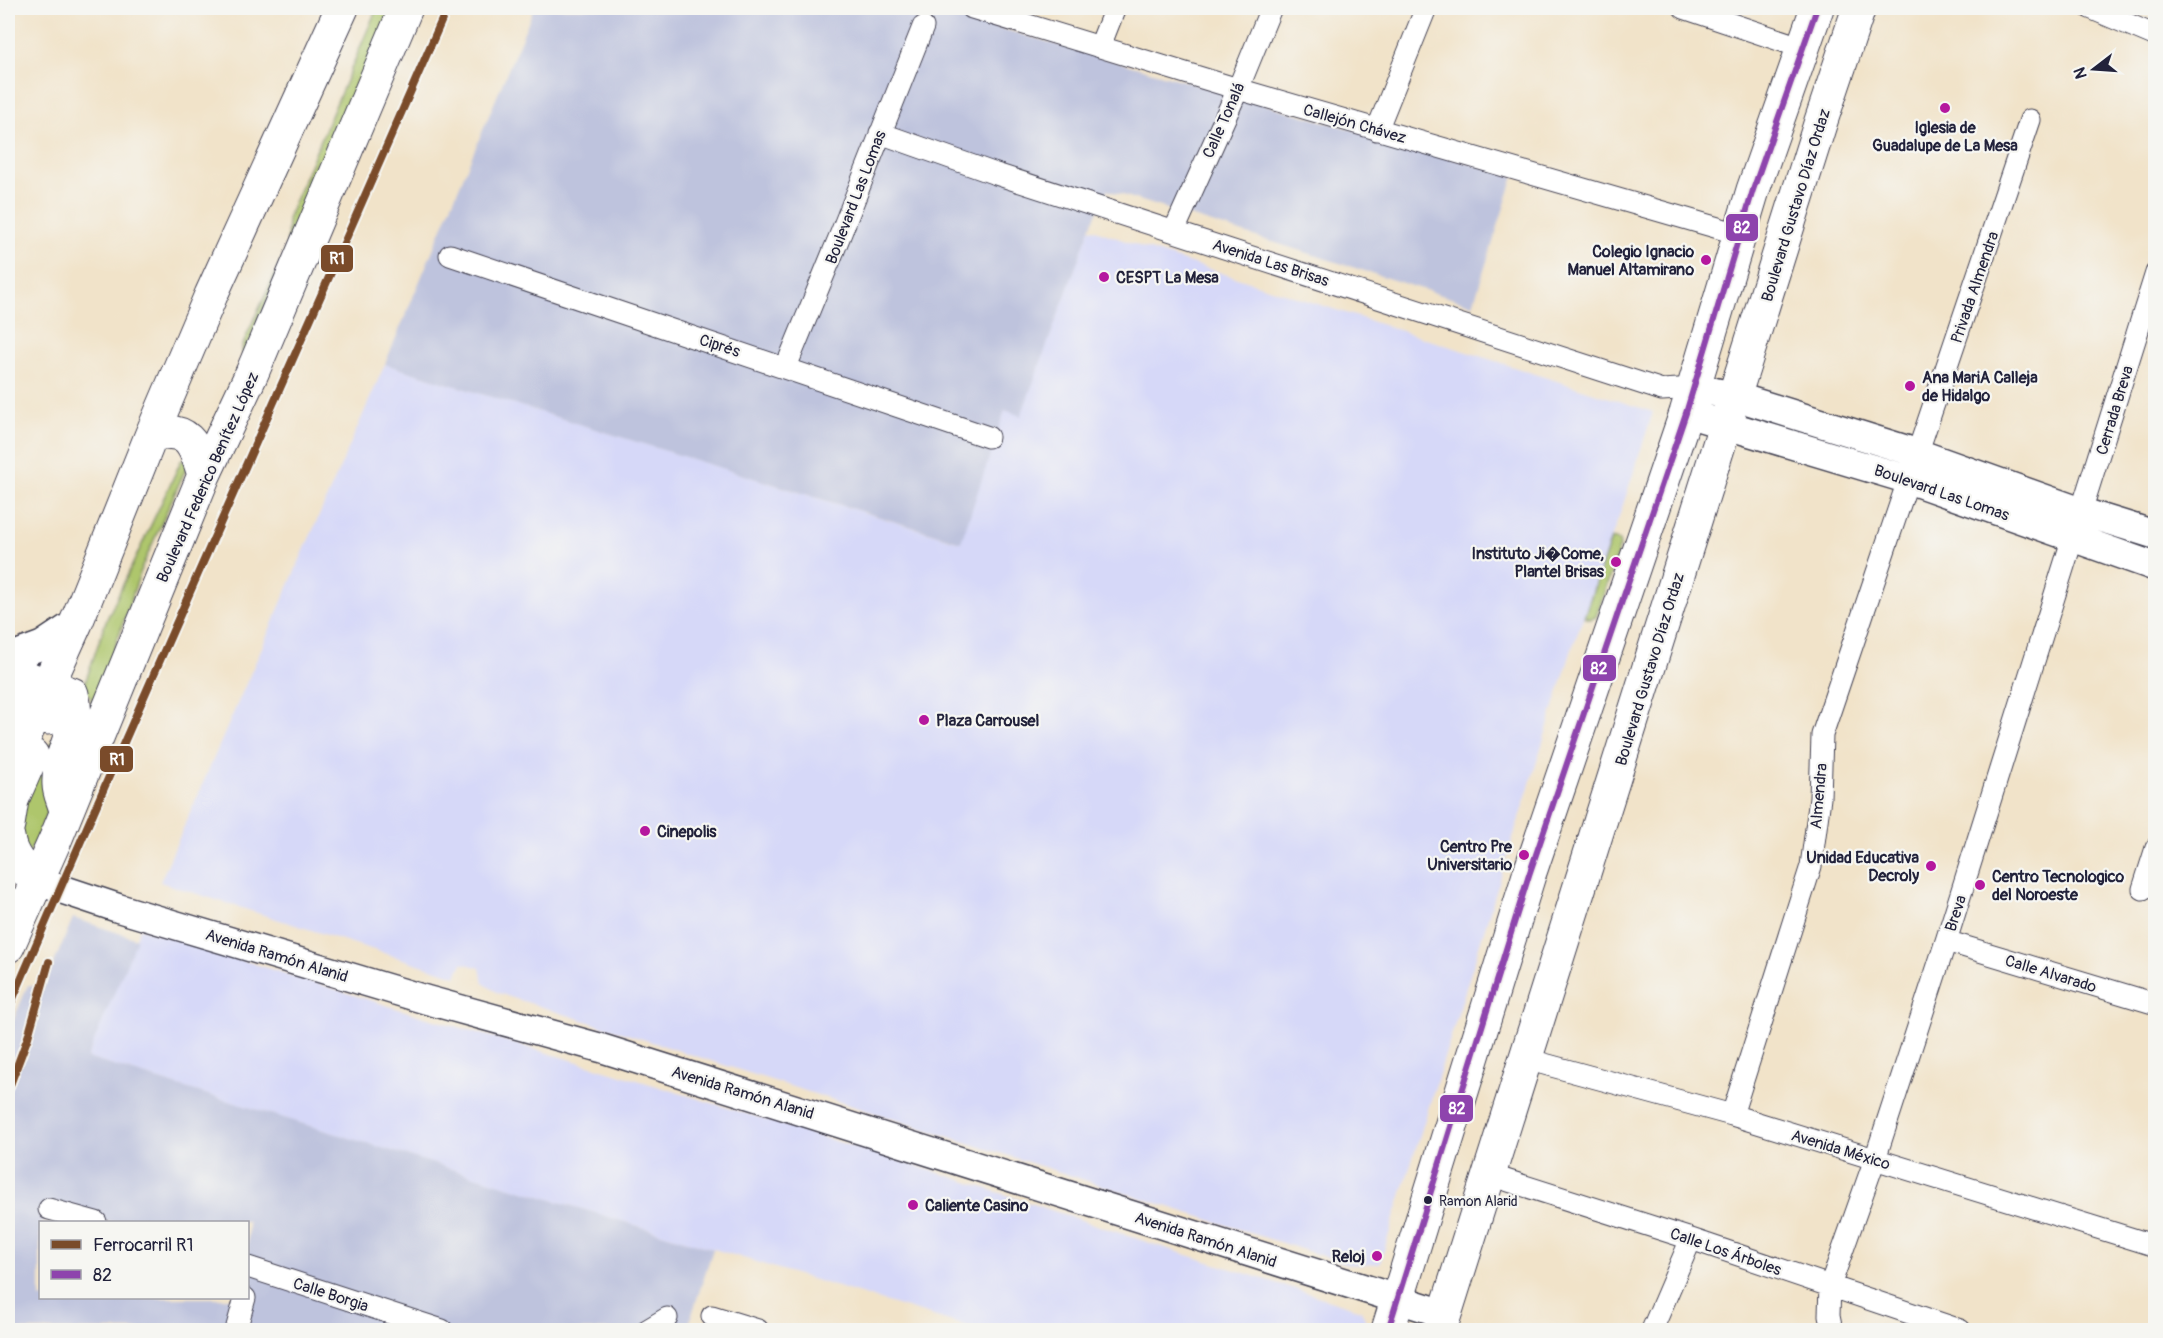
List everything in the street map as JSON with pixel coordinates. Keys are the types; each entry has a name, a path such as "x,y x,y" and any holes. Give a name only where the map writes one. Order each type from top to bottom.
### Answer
{"main road":[{"path":"9,762 76,623 151,436 211,295 342,8"},
{"name":"Boulevard Federico Benítez López","path":"8,946 22,884 66,812 204,475 252,373 406,8"},
{"path":"1388,1330 1529,874 1690,400 1753,190 1817,8"},
{"name":"Boulevard Gustavo Díaz Ordaz","path":"1442,1322 1859,8"},
{"path":"151,436 166,431 178,432 189,441 199,456 204,475"},
{"path":"8,825 12,800 40,701 105,588 109,543"},
{"path":"8,671 40,701"},
{"path":"40,701 72,694 76,706 73,730 61,762 59,786 66,812"},
{"path":"8,837 22,884"}],"street":[{"name":"Callejón Chávez","path":"972,8 1377,130 1739,234"},
{"path":"1100,46 1115,8"},
{"name":"Calle Tonalá","path":"1174,231 1238,89 1271,8"},
{"path":"1377,130 1426,8"},
{"path":"1684,8 1803,48"},
{"path":"2090,8 2156,36"},
{"name":"Boulevard Las Lomas","path":"786,367 923,27"},
{"name":"Privada Almendra","path":"1910,480 1917,453 2030,120"},
{"name":"Avenida Las Brisas","path":"880,133 993,173 1690,400"},
{"name":"Ciprés","path":"450,255 988,437"},
{"name":"Cerrada Breva","path":"2078,525 2156,273"},
{"path":"1690,400 1730,410"},
{"name":"Boulevard Las Lomas","path":"1730,410 1917,453 2078,525 2156,567"},
{"name":"Boulevard Las Lomas","path":"1730,410 1910,480 2078,525 2156,535"},
{"name":"Almendra","path":"1732,1115 1811,866 1820,798 1822,735 1910,480"},
{"name":"Breva","path":"1832,1330 1829,1315 1830,1286 1875,1160 2078,525"},
{"path":"8,658 43,645 76,623"},
{"path":"2143,889 2156,848"},
{"name":"Avenida Ramón Alanid","path":"22,884 118,908 427,1000 601,1048 1397,1298 1442,1322"},
{"name":"Calle Alvarado","path":"1946,941 2156,1004"},
{"name":"Avenida México","path":"1526,1059 1732,1115 2156,1246"},
{"name":"Calle Los Árboles","path":"1490,1176 1691,1239 1960,1330"},
{"path":"49,1209 92,1221"},
{"path":"1652,1330 1691,1239"},
{"name":"Calle Borgia","path":"250,1268 442,1330"},
{"path":"236,1330 245,1299"},
{"path":"712,1316 754,1330"},
{"path":"647,1330 667,1318"}],"shaded area":[{"path":"534,8 930,8 1514,176 1473,305 1107,190 1090,228 1021,416 1005,410 961,542 385,364"},
{"name":"Plaza Carrousel","path":"1090,228 1147,249 1653,412 1573,646 1380,1263 1348,1264 498,993 483,983 480,968 462,963 456,976 160,882 385,364 960,542 1005,410 1021,415"},
{"path":"73,918 137,939 87,1058 713,1249 687,1330 8,1330 8,1033 28,985 43,989"},
{"path":"140,928 424,1017 952,1177 1361,1310 1370,1330 979,1330 87,1058"}],"green space":[{"path":"377,8 394,8 243,358 242,348 246,337 287,246 288,218"},
{"path":"182,459 188,464 142,567 92,715 91,698 83,689 106,621"},
{"path":"1611,539 1619,541 1620,546 1596,617 1591,619 1584,617"},
{"path":"69,711 51,804 30,852 15,843 19,804"}],"rail line":[{"name":"R1","path":"8,1010 447,8"},
{"name":"R1","path":"8,1090 28,1037 49,962"}],"transit line":[{"name":"82","path":"1388,1330 1529,875 1686,413 1753,190 1817,8"}],"place":[{"name":"Iglesia de Guadalupe de La Mesa","path":"1945,108"},
{"name":"Colegio Ignacio Manuel Altamirano","path":"1706,260"},
{"name":"CESPT La Mesa","path":"1104,277"},
{"name":"Ana MariA Calleja de Hidalgo","path":"1910,386"},
{"name":"Instituto Ji�Come, Plantel Brisas","path":"1616,562"},
{"name":"Plaza Carrousel","path":"924,720"},
{"name":"Cinepolis","path":"645,831"},
{"name":"Centro Pre Universitario","path":"1524,855"},
{"name":"Unidad Educativa Decroly","path":"1931,866"},
{"name":"Centro Tecnologico del Noroeste","path":"1980,885"},
{"name":"Ramon Alarid","path":"1428,1200"},
{"name":"Caliente Casino","path":"913,1205"},
{"name":"Reloj","path":"1377,1256"}]}
